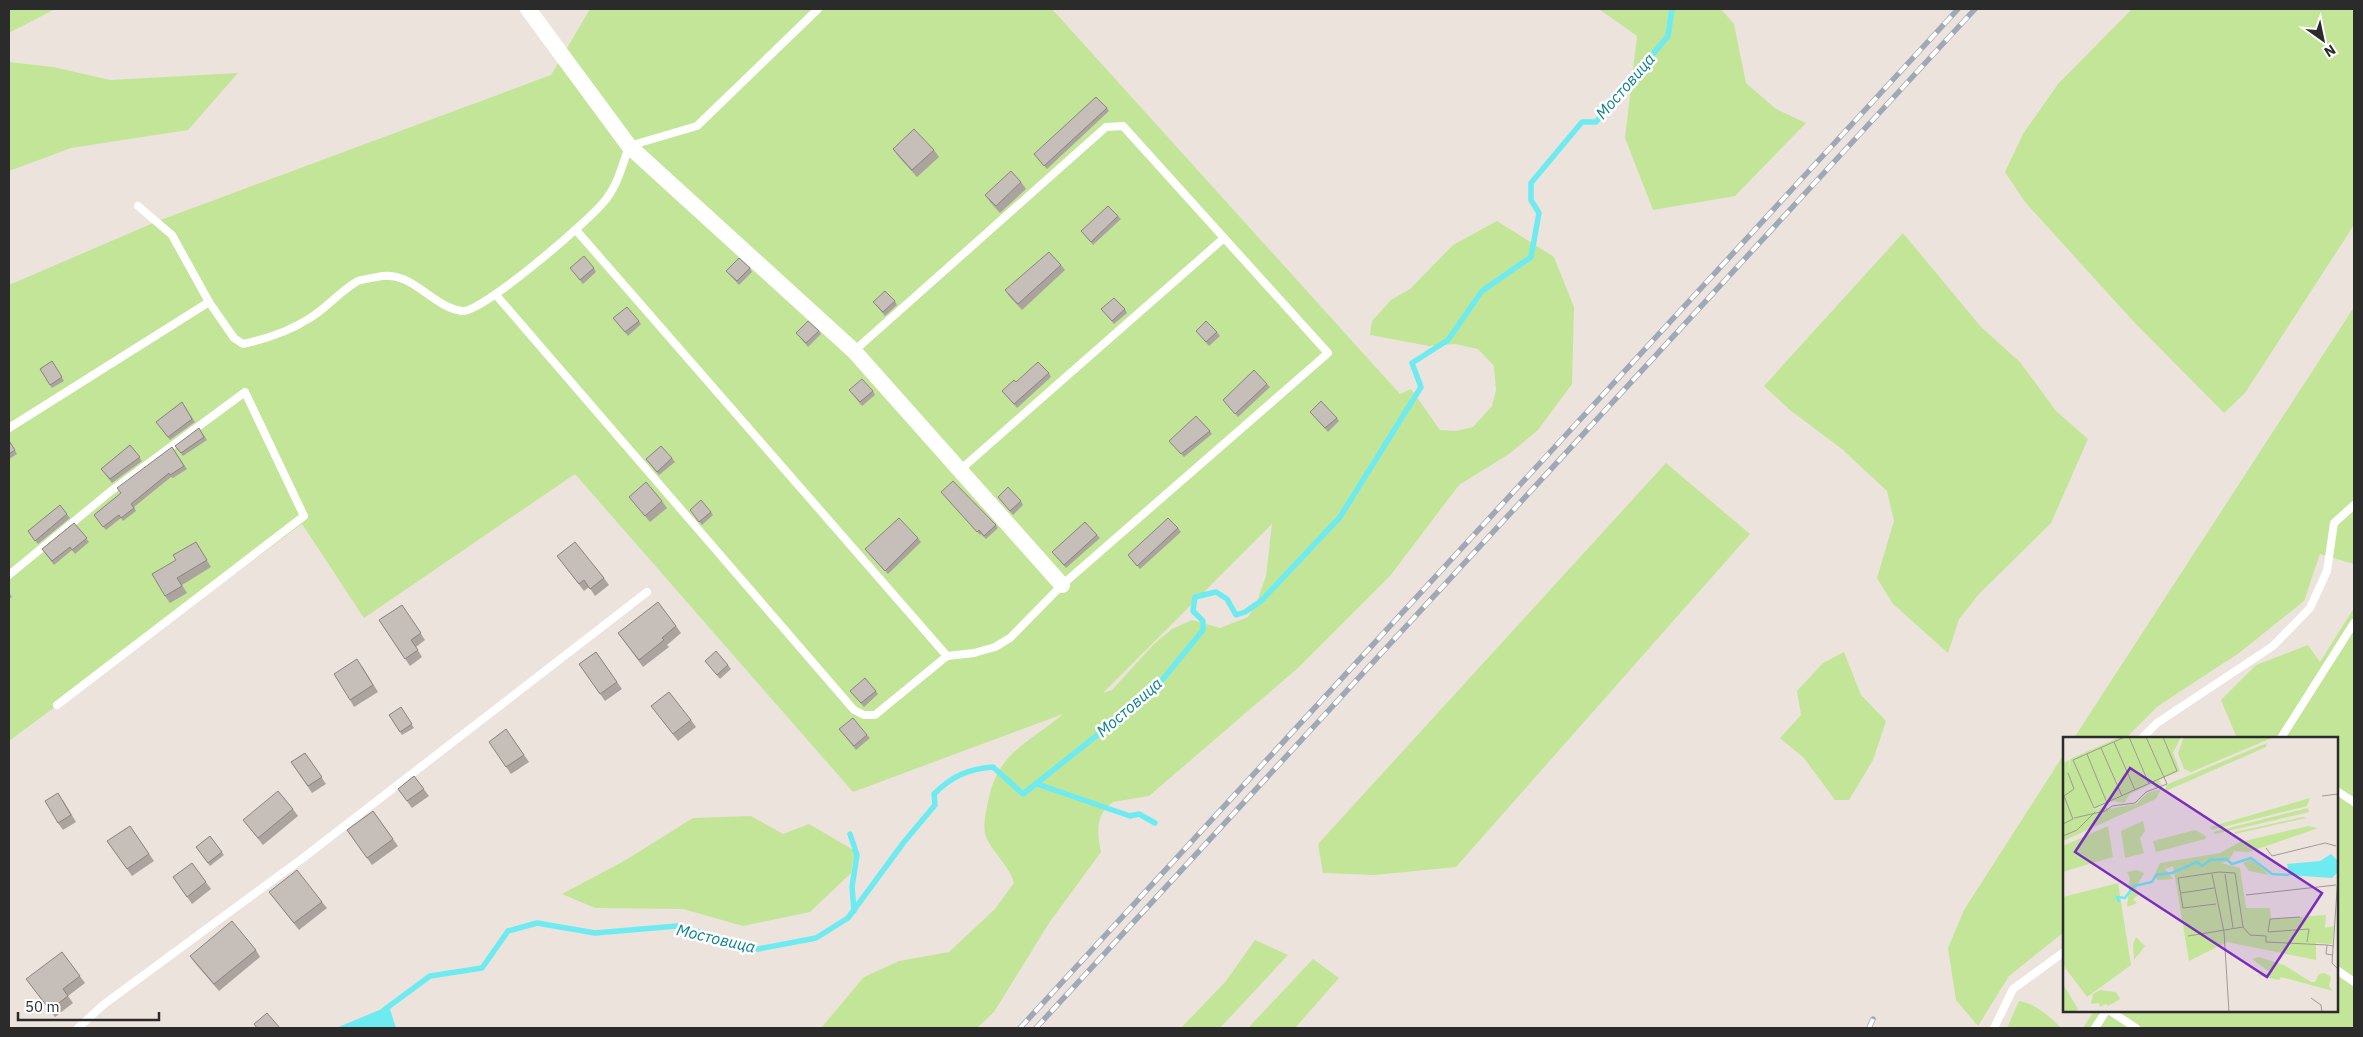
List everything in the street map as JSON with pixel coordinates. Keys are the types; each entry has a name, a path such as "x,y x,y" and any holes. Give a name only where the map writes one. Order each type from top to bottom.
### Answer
{"street":[{"path":"528,9 629,146 854,351 1062,585"}],"lane":[{"path":"138,206 172,235 209,302 234,338 243,344 265,339 310,319 359,281 386,274 407,280 449,309 465,311 496,295 576,230 606,198 621,171 629,146 697,126 818,9"},
{"path":"496,295 854,710 864,715 875,715 947,656 974,653 995,647 1010,638 1062,585 1328,353 1123,126 1106,127 854,351"},
{"path":"576,230 947,656"},
{"path":"960,470 1224,238"},
{"path":"9,428 209,302"},
{"path":"9,575 111,491 245,392 304,516 57,705"},
{"path":"2143,737 2157,723 2273,646 2310,608 2327,571 2334,523 2354,505"},
{"path":"78,1028 103,1005 303,858 646,592"},
{"path":"2282,737 2354,623"},
{"path":"2338,792 2354,802"},
{"path":"1994,1028 2013,989 2063,953"},
{"path":"2338,971 2354,982"},
{"path":"2095,1028 2105,1012"},
{"path":"2112,1012 2136,1028"}],"green space":[{"path":"9,9 55,9 9,33"},
{"path":"590,9 1052,9 1400,394 1411,389 1440,430 1456,431 1473,427 1492,406 1496,390 1494,366 1478,349 1455,344 1429,346 1370,335 1372,321 1391,300 1410,289 1453,245 1497,221 1554,257 1574,307 1572,384 1538,430 1509,454 1459,485 1390,576 1298,668 1149,796 1113,802 1107,807 1100,818 1098,831 1101,852 1049,923 994,1012 977,1028 821,1028 864,977 899,961 949,952 995,909 1014,883 985,833 985,818 992,785 999,771 1016,750 1063,714 853,792 575,474 364,618 302,524 9,741 9,285 158,221 551,75","holes":["1272,524 1266,576 1256,604 1248,617 1220,628 1192,620 1172,629 1154,644 1112,690 1103,693"]},
{"path":"1599,9 1721,9 1734,24 1746,83 1776,109 1806,123 1735,196 1653,210 1625,138 1637,36"},
{"path":"2132,9 2354,9 2354,225 2245,393 2224,413 2133,321 2025,202 2005,172 2023,134 2058,84"},
{"path":"9,62 53,67 110,80 238,73 188,130 71,148 9,171"},
{"path":"1903,233 1981,327 2020,362 2056,411 2088,439 2051,523 1979,594 1959,619 1948,653 1893,604 1877,578 1894,521 1887,491 1842,449 1790,410 1764,386"},
{"path":"2354,307 2354,564 2320,554 2304,601 2239,653 2158,706 2127,737 2075,737"},
{"path":"1666,463 1750,534 1456,867 1374,875 1323,873 1318,844"},
{"path":"2354,608 2354,1028 2083,1028 2093,1012 2338,1012 2338,737 2237,737 2221,700 2256,665 2308,645 2320,662"},
{"path":"1844,652 1861,695 1886,721 1873,760 1849,800 1835,800 1804,758 1780,738 1801,715 1797,691 1823,663"},
{"path":"2063,756 2063,933 2009,976 1978,1026 1956,1000 1948,948 1964,910"},
{"path":"751,816 783,834 809,824 855,851 851,873 810,912 743,926 683,909 595,908 562,894 624,861 693,818"},
{"path":"1255,940 1288,955 1220,1028 1181,1028 1226,981"},
{"path":"1313,959 1339,978 1295,1028 1248,1028"},
{"path":"2019,1001 2042,1011 2061,1028 2007,1028"}],"water":[{"path":"389,1006 396,1028 336,1028"}],"building":[{"path":"1096,97 1107,108 1044,166 1034,154"},
{"path":"914,129 934,150 912,170 893,149"},
{"path":"1011,171 1021,182 996,206 985,195"},
{"path":"1108,206 1118,216 1091,242 1081,231"},
{"path":"1049,252 1061,265 1018,304 1005,290"},
{"path":"584,256 594,268 580,280 570,268"},
{"path":"739,258 750,268 737,281 726,271"},
{"path":"885,291 895,301 883,312 873,302"},
{"path":"1114,298 1125,309 1112,321 1101,309"},
{"path":"627,307 639,321 625,332 613,318"},
{"path":"808,321 819,331 806,343 796,333"},
{"path":"1206,321 1217,332 1206,342 1196,331"},
{"path":"52,361 62,377 50,385 40,369"},
{"path":"1038,362 1049,373 1014,404 1002,391 1014,380 1016,382"},
{"path":"1254,370 1267,384 1235,414 1223,400"},
{"path":"862,379 873,391 860,402 849,390"},
{"path":"1321,401 1337,418 1325,428 1310,412"},
{"path":"182,402 192,419 168,437 156,422"},
{"path":"1196,416 1210,431 1181,454 1169,441"},
{"path":"199,428 204,437 181,453 175,446"},
{"path":"9,441 15,450 9,454"},
{"path":"130,445 140,457 110,479 101,469"},
{"path":"661,446 672,458 657,472 646,459"},
{"path":"172,447 184,466 170,475 169,473 131,504 134,508 121,518 119,515 103,527 94,515 121,493 117,488"},
{"path":"953,481 996,525 984,536 979,530 977,532 941,492"},
{"path":"646,482 662,501 645,516 629,497"},
{"path":"1008,487 1021,501 1010,511 998,497"},
{"path":"701,500 711,512 699,522 690,510"},
{"path":"60,505 67,514 35,541 28,531"},
{"path":"899,518 918,538 885,571 865,549"},
{"path":"1168,518 1178,528 1137,566 1128,555"},
{"path":"1085,522 1097,535 1064,565 1052,552"},
{"path":"74,523 87,538 72,550 70,547 52,561 42,549"},
{"path":"196,542 207,560 177,578 182,586 165,596 152,574 176,560 173,555"},
{"path":"575,542 604,578 590,589 584,580 579,584 557,556"},
{"path":"658,602 676,626 662,638 664,640 639,660 618,633"},
{"path":"402,605 421,633 411,640 418,650 405,659 379,620"},
{"path":"716,651 728,665 717,675 705,661"},
{"path":"596,652 617,682 600,694 579,664"},
{"path":"357,659 373,685 350,700 334,674"},
{"path":"865,678 876,691 861,703 850,691"},
{"path":"669,692 691,720 673,734 651,706"},
{"path":"401,707 412,724 400,732 389,715"},
{"path":"853,718 867,735 854,746 839,729"},
{"path":"506,729 524,755 506,767 489,742"},
{"path":"305,753 322,777 308,786 291,762"},
{"path":"414,776 424,789 407,801 398,789"},
{"path":"278,791 293,809 258,838 243,820"},
{"path":"58,793 71,815 58,823 45,801"},
{"path":"373,811 393,839 367,858 347,830"},
{"path":"130,826 149,854 127,869 107,841"},
{"path":"210,836 222,852 208,863 196,847"},
{"path":"192,863 206,882 187,897 173,877"},
{"path":"297,870 322,902 294,923 269,892"},
{"path":"232,921 256,950 214,984 190,956"},
{"path":"62,952 80,976 63,989 68,996 50,1010 26,979"},
{"path":"267,1013 280,1028 257,1028 254,1024"}],"waterway":[{"name":"Мостовица","path":"384,1010 430,976 482,968 508,931 537,923 595,933 677,926 758,949 816,938 848,918 904,842 935,805 934,794 947,782 961,774 993,767 1023,794 1154,690 1203,630 1203,621 1193,611 1195,597 1216,592 1227,599 1236,615 1245,612 1261,601 1340,517 1421,387 1412,363 1448,340 1482,291 1531,257 1539,213 1531,200 1531,183 1582,122 1596,122 1668,36 1672,9"},
{"path":"1037,784 1130,816 1139,814 1155,823"},
{"path":"850,834 857,855 852,887 854,911"}],"railway":[{"path":"1020,1028 1958,9"},
{"path":"1036,1028 1975,9"},
{"path":"1869,1028 1873,1019"}]}
